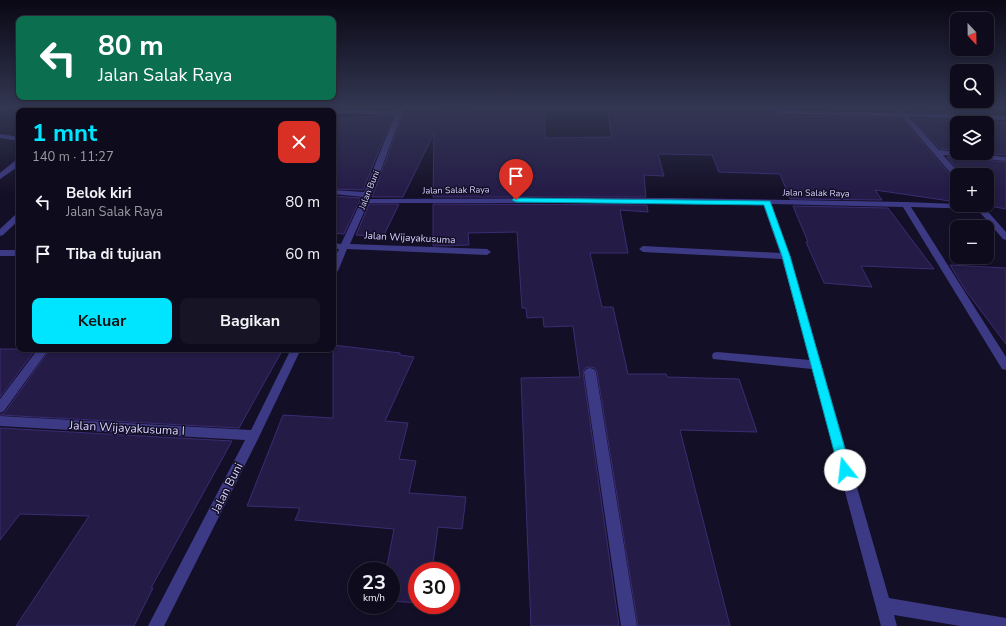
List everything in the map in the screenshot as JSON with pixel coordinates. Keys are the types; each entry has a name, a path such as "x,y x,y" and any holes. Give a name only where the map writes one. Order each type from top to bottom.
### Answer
{"street":[{"name":"Jalan Buni","path":"336,265 366,198 389,137"},
{"path":"923,137 951,168"},
{"path":"936,152 1006,159"},
{"path":"0,177 16,164"},
{"name":"Jalan Salak Raya","path":"336,193 366,198 950,205"},
{"path":"767,203 786,256 889,626"},
{"path":"905,204 1006,366"},
{"name":"Jalan Salak Raya","path":"983,212 1006,237"},
{"path":"0,233 16,219"},
{"name":"Jalan Wijayakusuma","path":"336,246 487,252"},
{"path":"644,249 786,256"},
{"path":"0,253 16,253"},
{"path":"0,408 42,352"},
{"name":"Jalan Buni","path":"156,626 254,435 295,352"},
{"path":"717,356 816,365"},
{"path":"590,372 629,626"},
{"name":"Jalan Wijayakusuma I","path":"0,421 254,435"},
{"path":"883,605 1006,626"}],"building":[{"path":"336,137 384,137 363,190 336,189"},
{"path":"394,137 432,137 403,197 372,197"},
{"path":"434,137 918,137 950,175 950,201 875,190 882,200 790,199 780,174 719,172 712,155 658,154 664,176 644,175 646,197 433,197"},
{"path":"929,137 950,137 950,150 940,149"},
{"path":"994,137 1006,137 1006,155 994,154"},
{"path":"947,157 950,157 950,160 1006,162 1006,209 994,207 994,168 956,168"},
{"path":"336,196 361,198 344,234 336,233"},
{"path":"369,204 399,204 383,237 356,235"},
{"path":"433,204 647,205 648,212 620,210 628,253 590,253 602,307 613,307 628,374 666,374 667,377 739,379 757,432 680,430 730,626 638,626 597,372 595,368 590,367 585,368 583,372 619,626 531,626 521,378 580,377 573,326 544,327 543,317 527,318 526,308 522,308 517,232 468,233 469,245 433,246"},
{"path":"793,206 888,208 934,269 861,266 872,287 824,283 806,242 808,242"},
{"path":"950,265 1006,268 1006,344 966,291"},
{"path":"336,345 400,353 400,355 414,357 385,421 408,423 399,459 416,461 409,493 466,497 462,529 438,527 433,562 408,562 408,602 400,602 400,562 388,562 394,529 295,520 300,508 247,506 283,415 333,418 333,352 336,352"},
{"path":"0,349 16,349 16,352 34,352 0,397"},
{"path":"48,352 281,352 239,428 0,415 5,412"},
{"path":"0,428 232,441 151,588 153,588 134,626 16,626 89,516 20,514 0,540"}],"route":[{"path":"516,200 767,203 786,256 845,470"}]}
